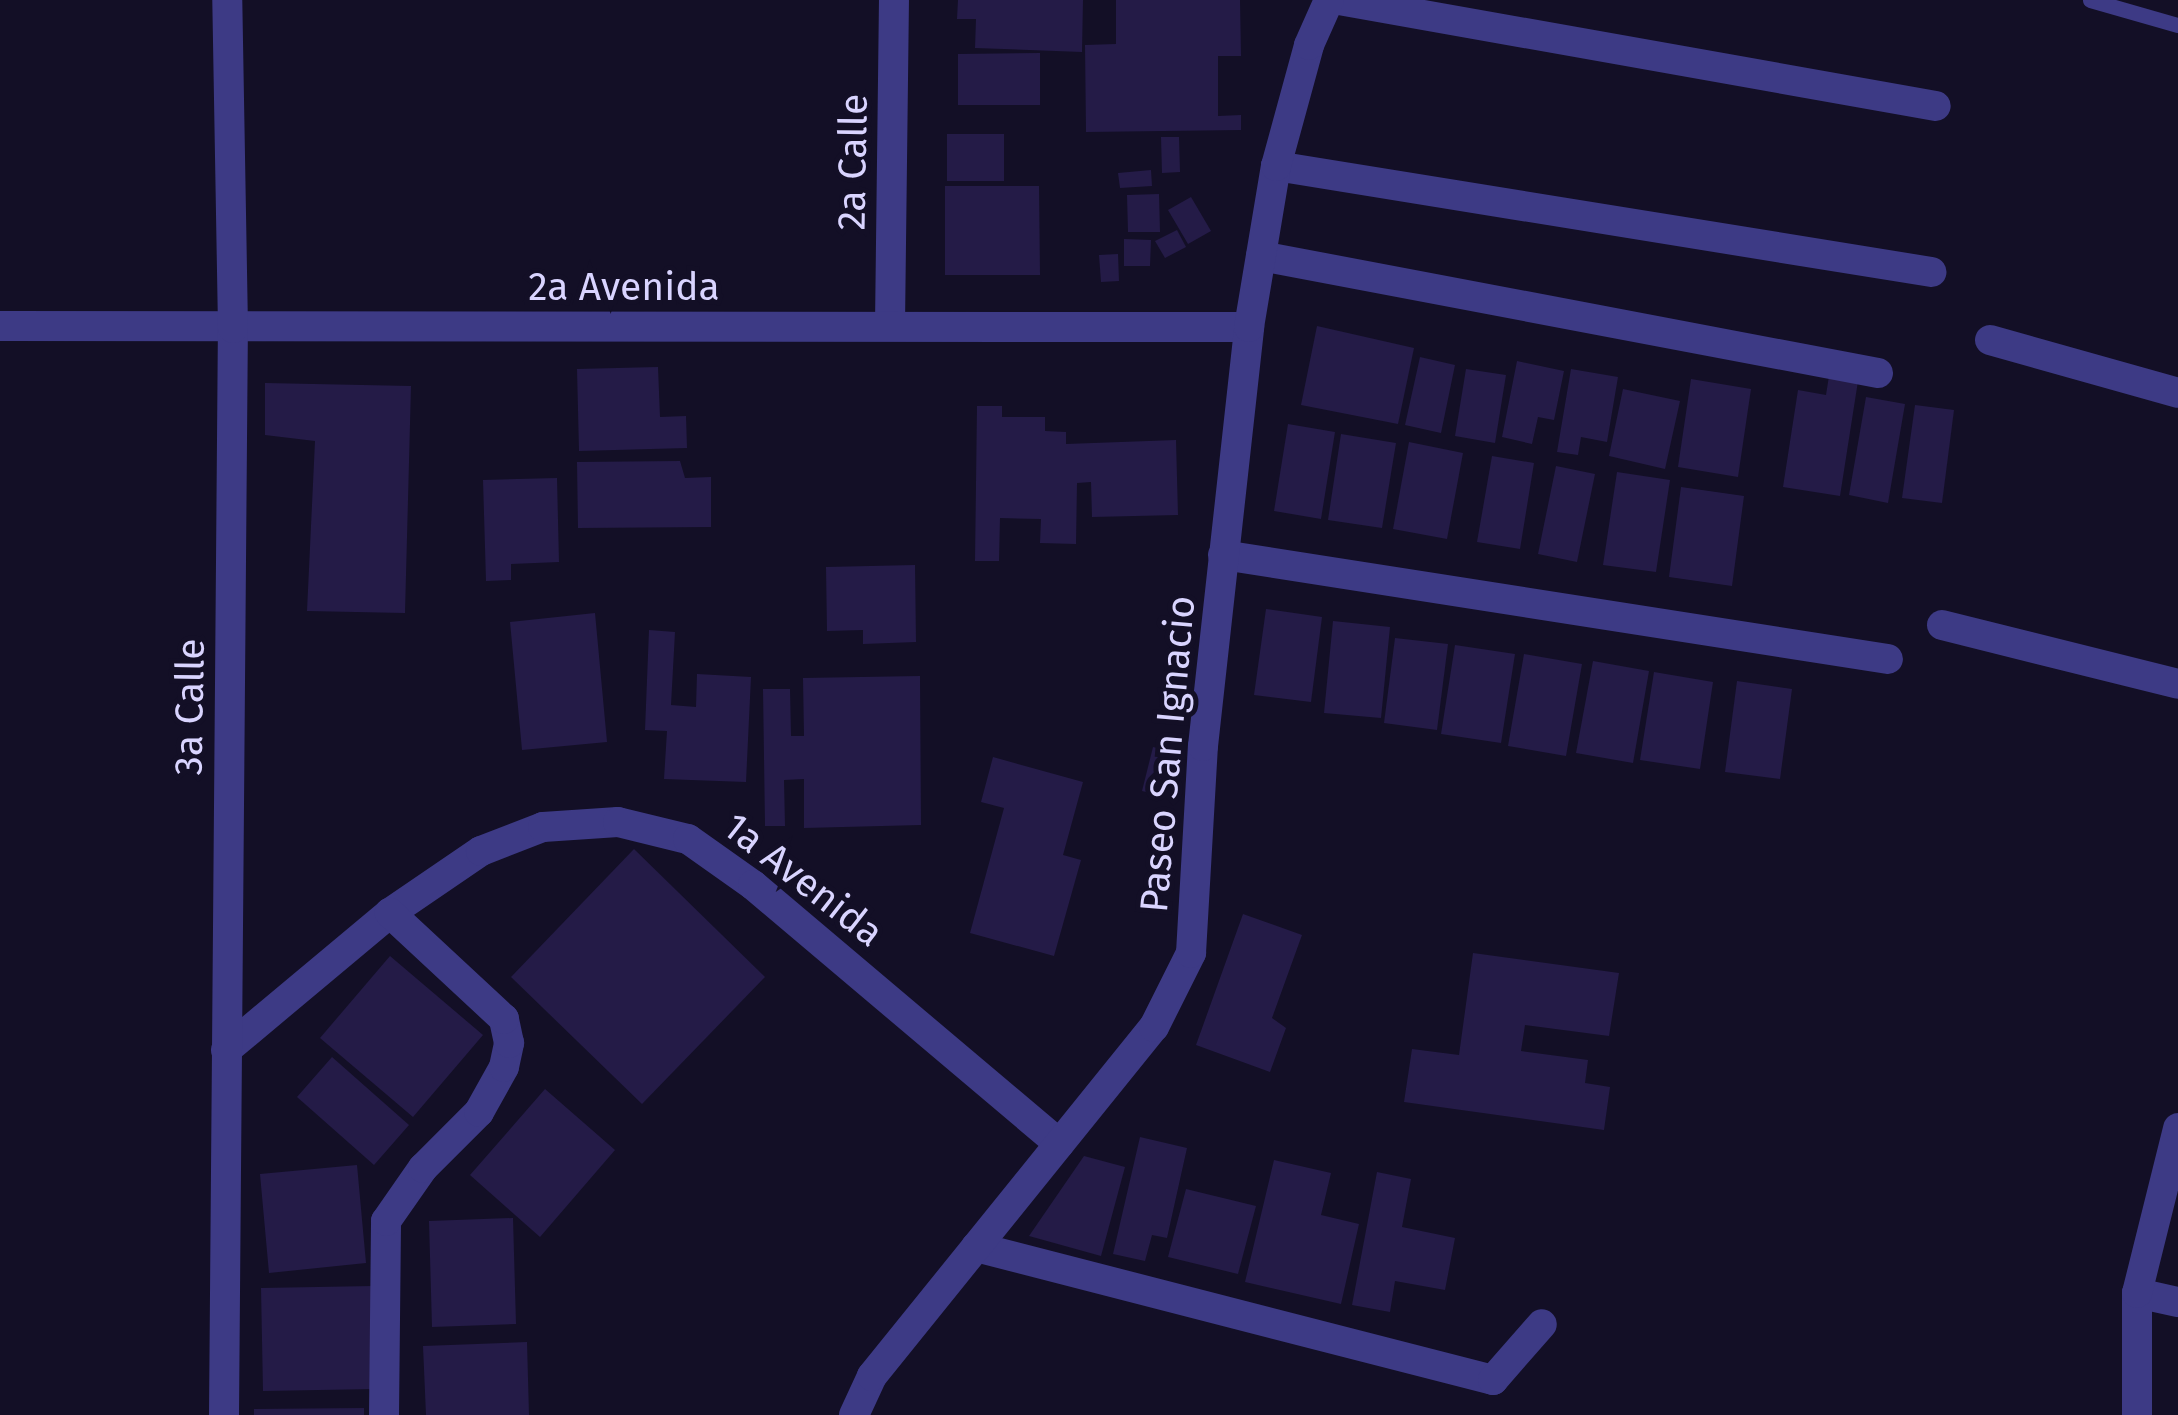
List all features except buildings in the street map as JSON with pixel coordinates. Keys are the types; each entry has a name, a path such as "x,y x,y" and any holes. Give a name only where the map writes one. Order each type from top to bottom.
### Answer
{"street":[{"name":"3a Calle","path":"224,1415 233,328 227,0"},
{"name":"2a Calle","path":"890,325 894,0"},
{"name":"Paseo San Ignacio","path":"854,1415 872,1376 1154,1027 1191,953 1203,746 1249,327 1276,166 1310,45 1329,0"},
{"path":"1339,0 1936,106"},
{"path":"1276,166 1931,272"},
{"path":"1261,256 1878,373"},
{"name":"2a Avenida","path":"0,326 1249,327"},
{"path":"1990,340 2178,393"},
{"path":"1223,555 1888,658"},
{"path":"1942,625 2178,684"},
{"name":"1a Avenida","path":"226,1050 390,913 481,851 543,827 618,822 688,839 752,884 1059,1144"},
{"path":"384,1415 386,1221 423,1168 479,1112 504,1067 509,1043 504,1019 390,913"},
{"path":"2137,1415 2137,1293 2178,1128"},
{"path":"976,1247 1493,1380 1542,1324"},
{"path":"2137,1293 2178,1302"}],"lane":[{"path":"2090,0 2178,25"}]}
